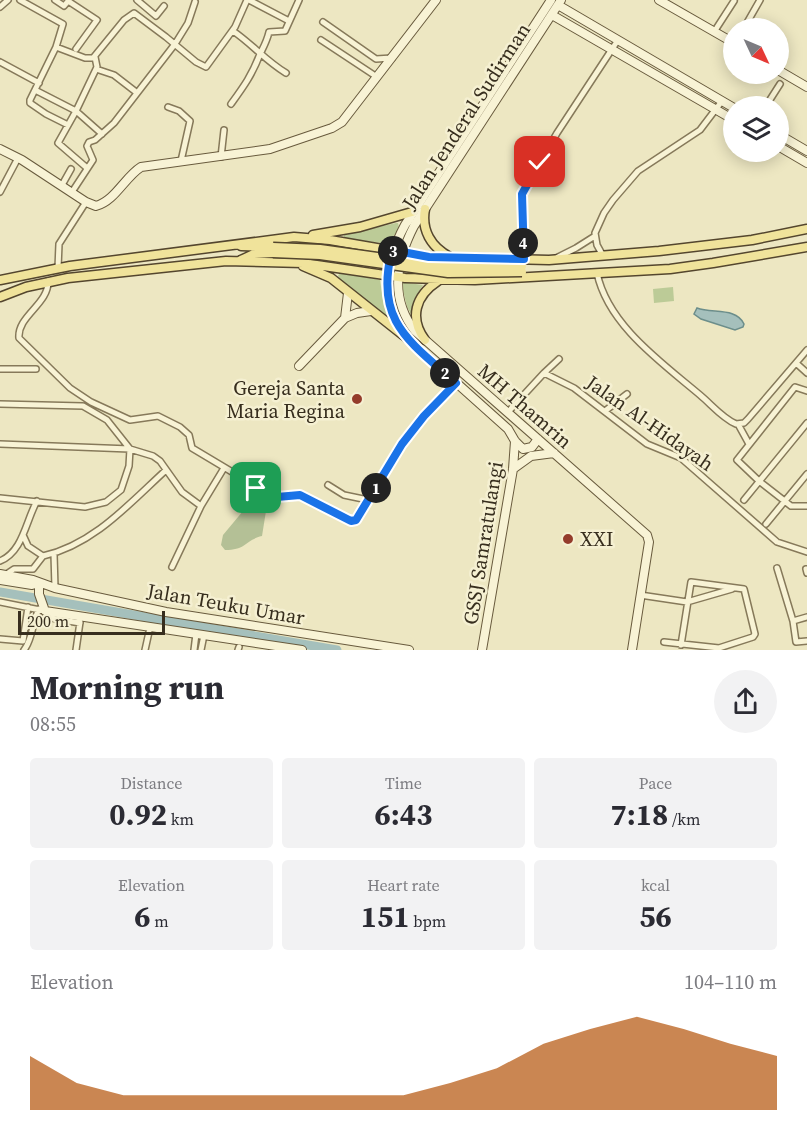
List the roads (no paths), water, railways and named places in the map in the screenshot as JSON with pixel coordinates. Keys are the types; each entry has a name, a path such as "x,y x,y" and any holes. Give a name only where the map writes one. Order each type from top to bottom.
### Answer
{"main road":[{"path":"659,0 723,37"},
{"path":"0,149 96,206 105,202 130,174 141,167 270,149 332,128 349,114 434,1"},
{"path":"557,2 722,101"},
{"name":"Jalan Jenderal Sudirman","path":"402,252 425,208 519,59 552,15 557,2"},
{"name":"Jalan Jenderal Sudirman","path":"392,250 412,212 557,2"},
{"path":"552,15 723,114"},
{"path":"789,76 807,87"},
{"path":"789,140 807,151"},
{"path":"792,154 797,145"},
{"path":"789,152 807,163"},
{"path":"425,208 424,222 429,238 440,251 453,259"},
{"path":"0,282 58,268 342,231 412,212"},
{"path":"229,245 448,273 522,266 550,260 604,257 752,240 807,229"},
{"path":"294,237 330,240 418,255 522,266 550,275"},
{"path":"0,297 48,281 132,270 239,261 316,264 398,278 488,280 670,268 807,247"},
{"path":"369,274 380,270 384,264 383,253 375,248"},
{"path":"239,261 254,254 273,250"},
{"name":"MH Thamrin","path":"392,250 388,276 391,309 395,322 404,335 508,429 515,441"},
{"name":"MH Thamrin","path":"402,252 398,278 407,321 425,340 645,533 648,538 640,595"},
{"path":"417,279 409,271 409,264 411,258 418,255"},
{"path":"292,263 322,273 404,335"},
{"path":"425,340 416,322 416,308 424,293 438,280"},
{"path":"0,291 26,287"},
{"path":"345,318 348,293"},
{"path":"299,366 345,318 371,311"},
{"path":"515,441 526,449 532,447 538,439"},
{"name":"GSSJ Samratulangi","path":"482,650 513,469 515,441"},
{"path":"513,469 531,456 554,453"},
{"name":"Jalan Teuku Umar","path":"2,577 33,580 55,588 177,614 409,650"},
{"path":"39,583 43,611"},
{"path":"632,650 640,595"},
{"name":"Jalan Teuku Umar","path":"43,611 199,638 302,650"}],"street":[{"path":"0,7 8,0"},
{"path":"20,0 62,22 63,26 56,47 30,103 68,125"},
{"path":"55,0 64,6 69,1 97,20 76,49"},
{"path":"129,0 137,0 156,16 164,6"},
{"path":"56,47 85,58 95,57 132,13 196,62 206,67 232,31 248,0 289,21"},
{"path":"231,104 255,70 267,44 268,32 283,32 299,0"},
{"path":"750,18 760,0"},
{"path":"714,32 734,1"},
{"path":"72,192 93,160 87,146 89,142 95,140 114,123 175,44 188,23 195,2"},
{"path":"322,22 375,59 392,58"},
{"path":"232,31 286,73"},
{"path":"321,39 377,77"},
{"path":"522,266 522,194 618,39"},
{"path":"87,168 58,143 96,69 98,64 95,57"},
{"path":"0,62 39,83"},
{"path":"96,69 114,75 136,92"},
{"path":"772,96 780,84"},
{"path":"35,90 76,111 102,134"},
{"path":"550,260 595,236 604,213 629,180 638,171 700,130 722,101"},
{"path":"168,107 179,111 190,121 181,161"},
{"path":"221,157 224,130"},
{"path":"0,192 20,159"},
{"path":"62,185 71,169"},
{"path":"58,268 59,244 86,202"},
{"path":"595,236 604,257"},
{"path":"597,273 607,302 632,334 731,422 738,424 748,419 806,354"},
{"path":"48,281 48,286 37,306 19,329 19,338 70,388 91,402 129,420 158,416 168,420 189,435 192,448 273,497 300,495 351,521 356,520 402,444 424,416 456,383"},
{"path":"508,412 559,359"},
{"path":"796,363 807,373"},
{"path":"0,369 36,369"},
{"name":"Jalan Al-Hidayah","path":"544,373 574,388 647,444 681,458 777,542 807,552"},
{"path":"807,391 795,387 737,460 791,506 807,506"},
{"path":"605,411 627,394"},
{"path":"0,404 82,406 107,420 130,449 129,466 121,490 106,502 85,507 0,498"},
{"path":"744,500 807,423"},
{"path":"738,424 748,444"},
{"path":"0,444 130,449 153,456 182,492 201,506"},
{"path":"172,567 201,506 224,468"},
{"path":"2,577 14,569 33,569 43,556 66,550 90,537 166,470"},
{"path":"766,524 807,474"},
{"path":"328,485 344,495 368,500"},
{"path":"0,561 6,558 23,535 37,501"},
{"path":"23,535 28,546 43,556"},
{"path":"54,554 55,588"},
{"path":"777,568 793,621 796,642 807,641"},
{"path":"664,642 681,645 718,648 755,636 744,590 693,581 687,602 681,645"},
{"path":"640,595 687,602 735,589"},
{"path":"0,602 43,611"},
{"path":"0,639 22,641 28,607"},
{"path":"24,650 28,644 33,621 43,611"},
{"path":"793,621 807,617"},
{"path":"76,650 80,619"},
{"path":"145,650 148,632"},
{"path":"194,650 199,638"},
{"path":"199,638 201,650"}],"water":[{"path":"697,308 735,315 744,324 743,327 735,330 701,319 694,314"}],"waterway":[{"path":"0,592 337,650"}],"place":[{"name":"Gereja Santa Maria Regina","path":"357,399"},
{"name":"XXI","path":"568,539"}]}
